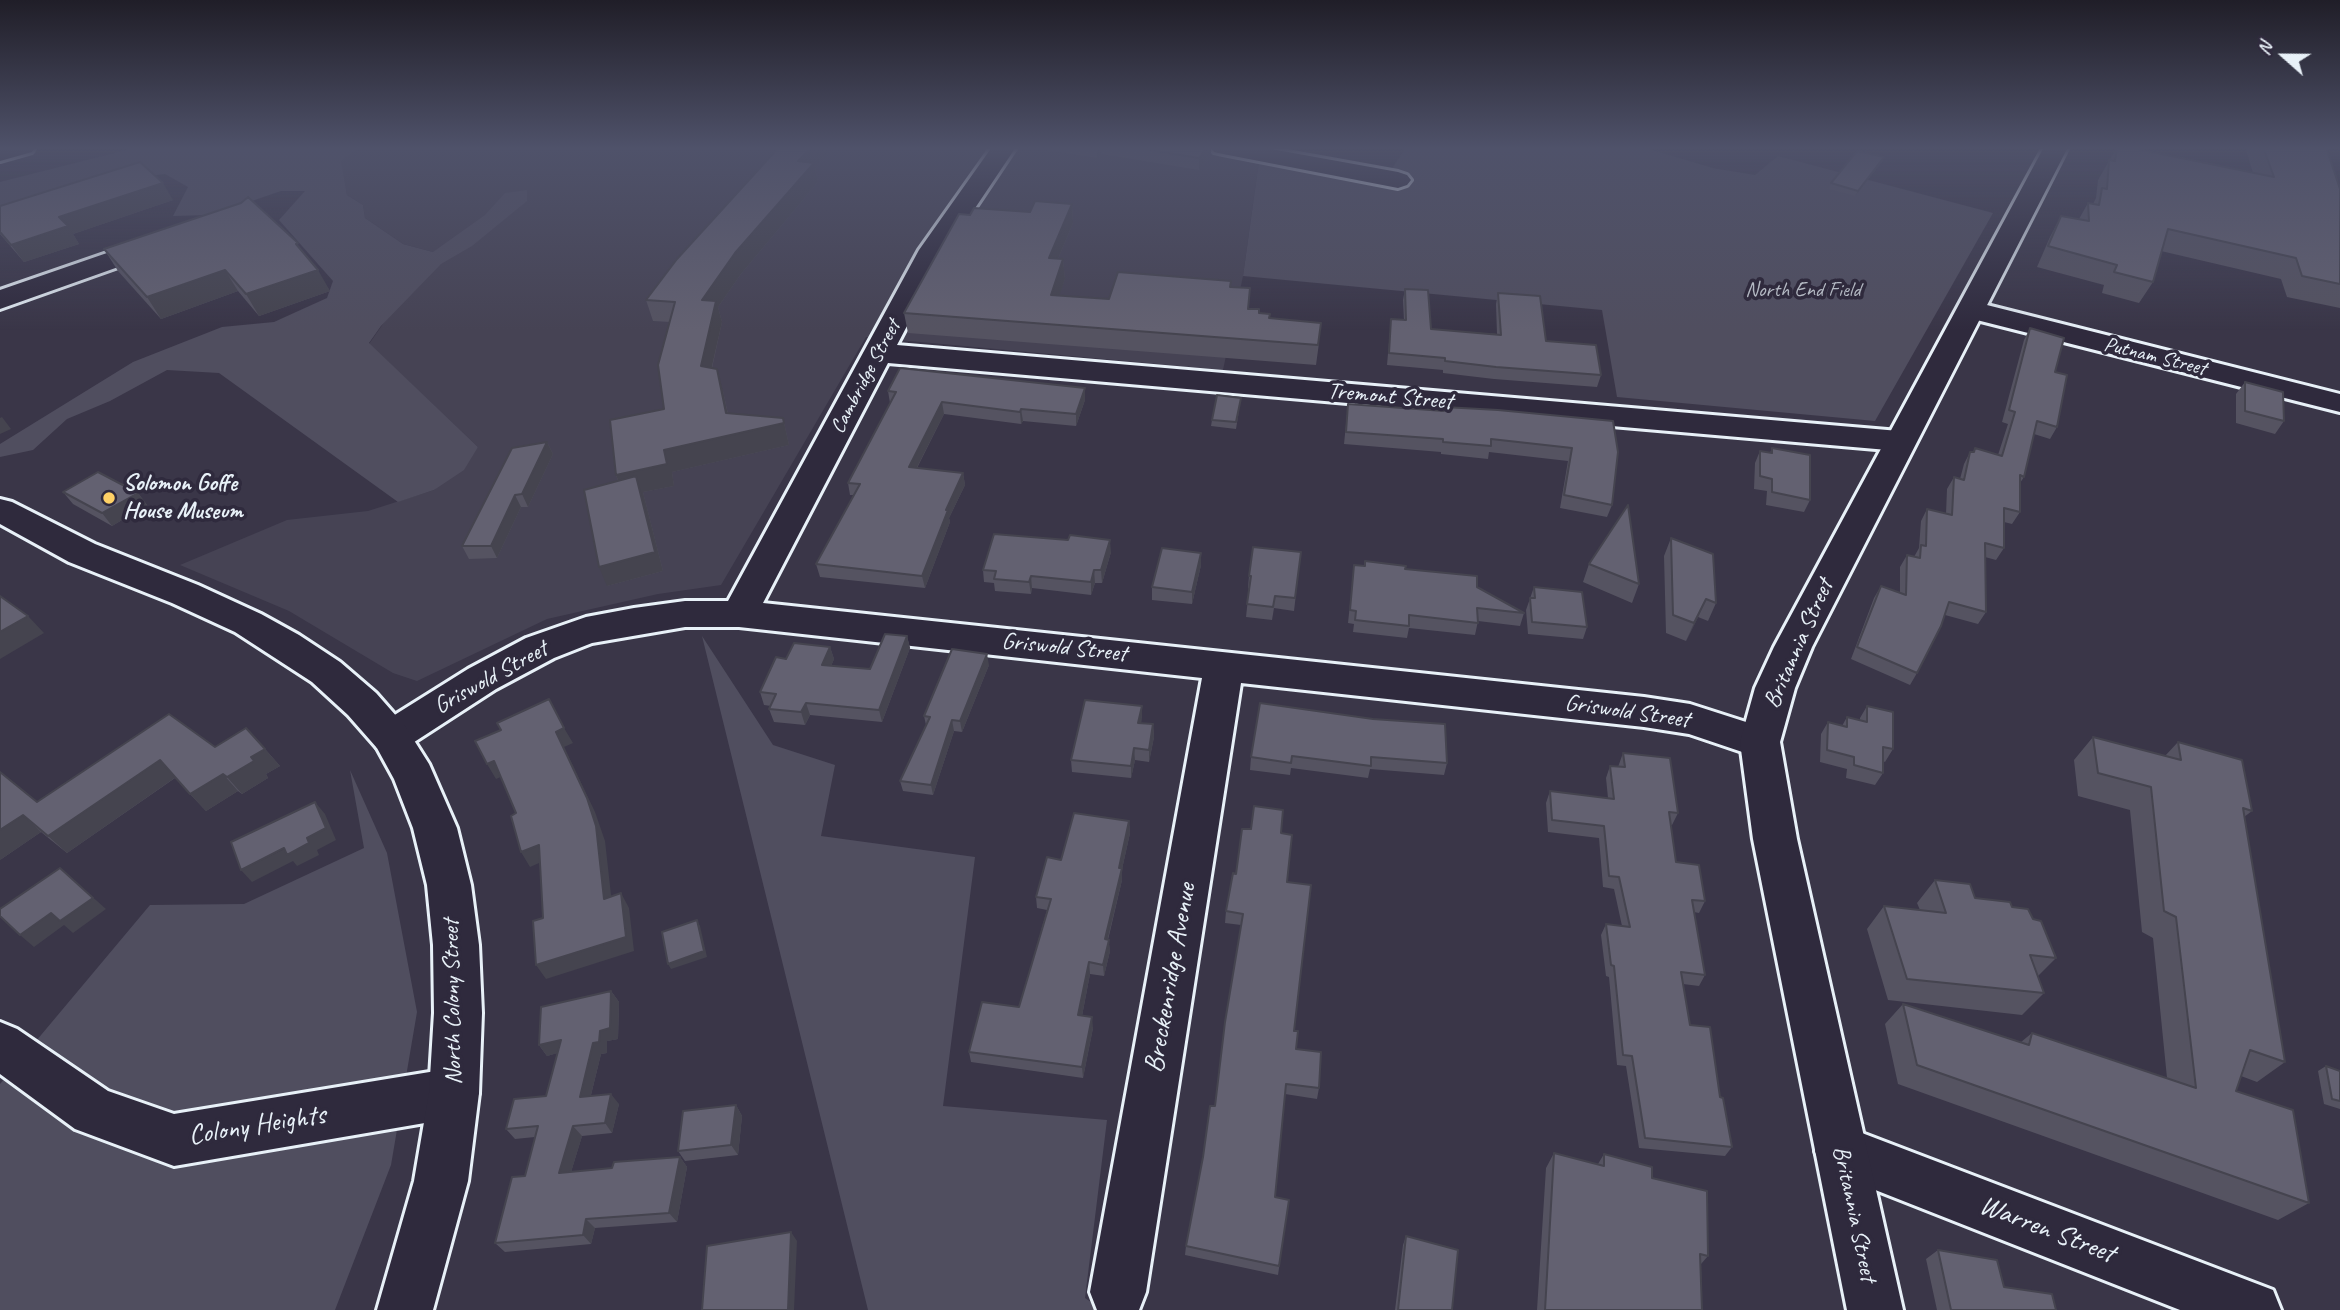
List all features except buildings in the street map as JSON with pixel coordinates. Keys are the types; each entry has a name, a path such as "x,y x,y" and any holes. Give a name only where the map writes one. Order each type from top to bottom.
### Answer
{"street":[{"name":"Cambridge Street","path":"739,614 933,250 962,208"},
{"name":"Britannia Street","path":"1875,1310 1775,839 1760,742 1775,688 1793,647 1899,441 2024,208"},
{"path":"0,300 182,235"},
{"name":"Putnam Street","path":"1971,310 2340,403"},
{"name":"Tremont Street","path":"880,353 1899,441"},
{"name":"North Colony Street","path":"0,510 82,553 185,594 248,623 326,672 362,704 391,737 414,776 435,828 449,886 456,945 458,1013 454,1093 441,1181 405,1310"},
{"name":"Griswold Street","path":"391,737 482,679 540,648 586,631 685,614 739,614 1644,712 1690,719 1760,742"},
{"name":"Breckenridge Avenue","path":"1118,1292 1224,665"},
{"name":"Colony Heights","path":"0,1045 93,1111 174,1140 454,1093"},
{"name":"Warren Street","path":"1841,1151 2253,1310"}],"shaded area":[{"path":"363,208 1252,208 1243,276 1223,370 866,337 721,585 658,594 547,619 417,681 393,673 289,611 180,565 287,520 368,511 434,490 478,447 369,344 433,252 403,244 365,218"}],"green space":[{"path":"0,208 31,208 0,223"},
{"path":"177,208 231,208 211,215 173,216"},
{"path":"290,208 363,208 365,218 403,244 433,252 491,208 518,208 472,246 441,264 381,326 369,343 478,447 464,470 434,490 398,502 219,373 167,370 110,401 67,419 33,450 0,457 0,444 133,362 222,327 274,322 327,298 333,281 279,220"},
{"name":"North End Field","path":"1252,208 1975,208 1993,213 1875,421 1617,397 1602,310 1243,276"},
{"path":"702,636 773,745 835,765 821,836 975,857 943,1106 1107,1120 1085,1298 1103,1310 868,1310"},
{"path":"350,770 387,853 417,1012 391,1165 335,1310 0,1310 0,1084 150,905 244,904 364,848"}],"place":[{"name":"Solomon Goffe House Museum","path":"109,498"}]}
